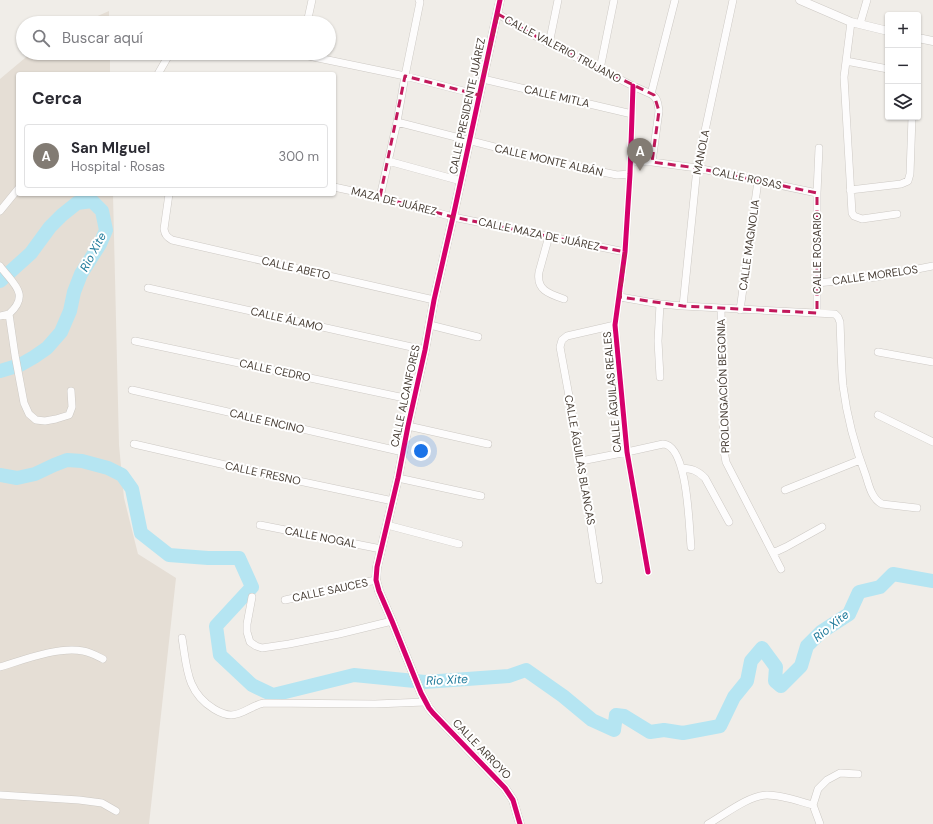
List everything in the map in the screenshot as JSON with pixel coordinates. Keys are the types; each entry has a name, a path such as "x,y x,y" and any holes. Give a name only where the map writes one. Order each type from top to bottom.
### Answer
{"street":[{"path":"309,16 312,0"},
{"path":"380,197 397,122 420,2 419,0"},
{"name":"CALLE PRESIDENTE JUÁREZ","path":"453,217 500,0"},
{"path":"549,44 558,0"},
{"path":"600,69 614,0"},
{"path":"652,162 659,111 656,98 651,94 675,0"},
{"name":"MANOLA","path":"683,306 697,168 733,0"},
{"path":"800,0 851,22 885,30"},
{"path":"860,24 867,0"},
{"name":"CALLE VALERIO TRUJANO","path":"498,14 549,44 651,94"},
{"path":"851,22 844,77 851,209 854,216 862,219 897,214"},
{"path":"921,39 933,41"},
{"path":"159,72 166,60"},
{"path":"331,60 405,76 479,95"},
{"path":"846,61 885,68"},
{"name":"CALLE MITLA","path":"483,79 632,114"},
{"name":"CALLE ÁGUILAS REALES","path":"633,86 631,162 625,252 615,325 627,452 648,572"},
{"path":"850,190 901,184 908,181 910,174 912,120"},
{"name":"CALLE MONTE ALBÁN","path":"397,122 594,171 617,175 630,174"},
{"name":"CALLE ROSARIO","path":"817,313 818,148"},
{"path":"388,162 461,181"},
{"name":"CALLE ROSAS","path":"631,162 652,162 697,168 817,193"},
{"name":"CALLE MAGNOLIA","path":"740,310 758,181"},
{"name":"MAZA DE JUÁREZ","path":"336,187 380,197 453,217"},
{"path":"0,211 16,192"},
{"name":"CALLE ABETO","path":"169,196 164,229 168,238 434,300"},
{"name":"CALLE MAZA DE JUÁREZ","path":"453,217 625,252"},
{"name":"CALLE ALCANFORES","path":"376,580 381,549 398,478 434,300 453,217"},
{"path":"548,236 538,277 541,287 553,295 564,299"},
{"name":"CALLE MORELOS","path":"817,283 877,277 933,266"},
{"path":"0,316 9,314 16,306 20,297 15,285 1,268"},
{"name":"CALLE ÁLAMO","path":"148,288 425,350"},
{"path":"620,297 660,304 683,306 835,314 840,322 844,387 850,427 871,490 878,502 882,504 917,508"},
{"path":"660,304 658,341 660,377"},
{"name":"PROLONGACIÓN BEGONIA","path":"721,309 724,451 726,462 781,568"},
{"path":"9,314 24,404 29,414 36,420 45,421 56,420 69,415 72,407 71,391"},
{"path":"430,325 478,337"},
{"name":"CALLE ÁGUILAS BLANCAS","path":"599,580 581,461 560,347 562,340 567,336 615,325"},
{"name":"CALLE CEDRO","path":"135,341 414,400"},
{"path":"878,352 933,362"},
{"name":"CALLE ENCINO","path":"132,390 403,452"},
{"path":"878,415 933,442"},
{"path":"408,426 488,444"},
{"name":"CALLE FRESNO","path":"134,444 247,470 393,500"},
{"path":"581,461 667,444 678,456 682,468 691,547"},
{"path":"785,490 860,460"},
{"path":"682,468 694,469 705,478 729,522"},
{"path":"398,478 481,496"},
{"name":"CALLE NOGAL","path":"260,525 381,549"},
{"path":"387,525 459,544"},
{"path":"773,553 822,527"},
{"name":"CALLE SAUCES","path":"284,600 376,580"},
{"name":"CALLE ARROYO","path":"376,580 378,591 425,702 433,713 505,788 514,800 520,824"},
{"path":"252,597 247,632 253,644 262,648 332,636 392,621"},
{"path":"182,638 188,675 192,686 207,704 230,715 264,703 375,704 425,702"},
{"path":"0,667 41,654 70,650 84,651 103,659"},
{"path":"820,824 813,806 818,789 827,780 840,773 858,774"},
{"path":"0,795 79,800 102,804 116,811"},
{"path":"708,824 745,801 765,795 778,795 813,806"}],"highlighted area":[{"path":"498,14 549,44 654,95 659,111 652,162 697,168 817,193 817,313 683,306 620,297 625,252 453,217 380,197 405,76 479,95"}],"shaded area":[{"path":"109,11 109,16 98,16"},
{"path":"23,60 110,60 110,72 16,72 16,196 113,196 119,445 124,498 138,554 176,578 149,824 0,824 0,79"}],"waterway":[{"name":"Rio Xite","path":"0,281 31,253 50,227 77,203 92,201 102,211 106,230 100,244 81,274 74,292 70,311 61,332 47,348 34,357 20,365 0,371"},
{"name":"Rio Xite","path":"0,475 17,478 35,474 67,460 82,461 108,468 122,475 132,489 141,533 169,555 208,558 239,558 252,587 216,626 220,655 252,685 273,695 354,675 425,682 509,676 526,670 563,696 592,720 614,730 616,715 624,716 650,732 664,730 683,733 720,726 734,697 747,681 751,661 762,648 776,667 775,681 781,686 801,666 807,646 821,632 849,614 859,592 880,587 893,574 933,581"}],"cycle path":[{"path":"500,0 434,300 398,478 377,567 376,580 379,591 421,693 429,708 505,788 513,800 520,824"},
{"path":"633,86 630,174 625,252 615,325 627,452 648,572"}],"place":[{"name":"San MIguel","path":"640,171"}]}
